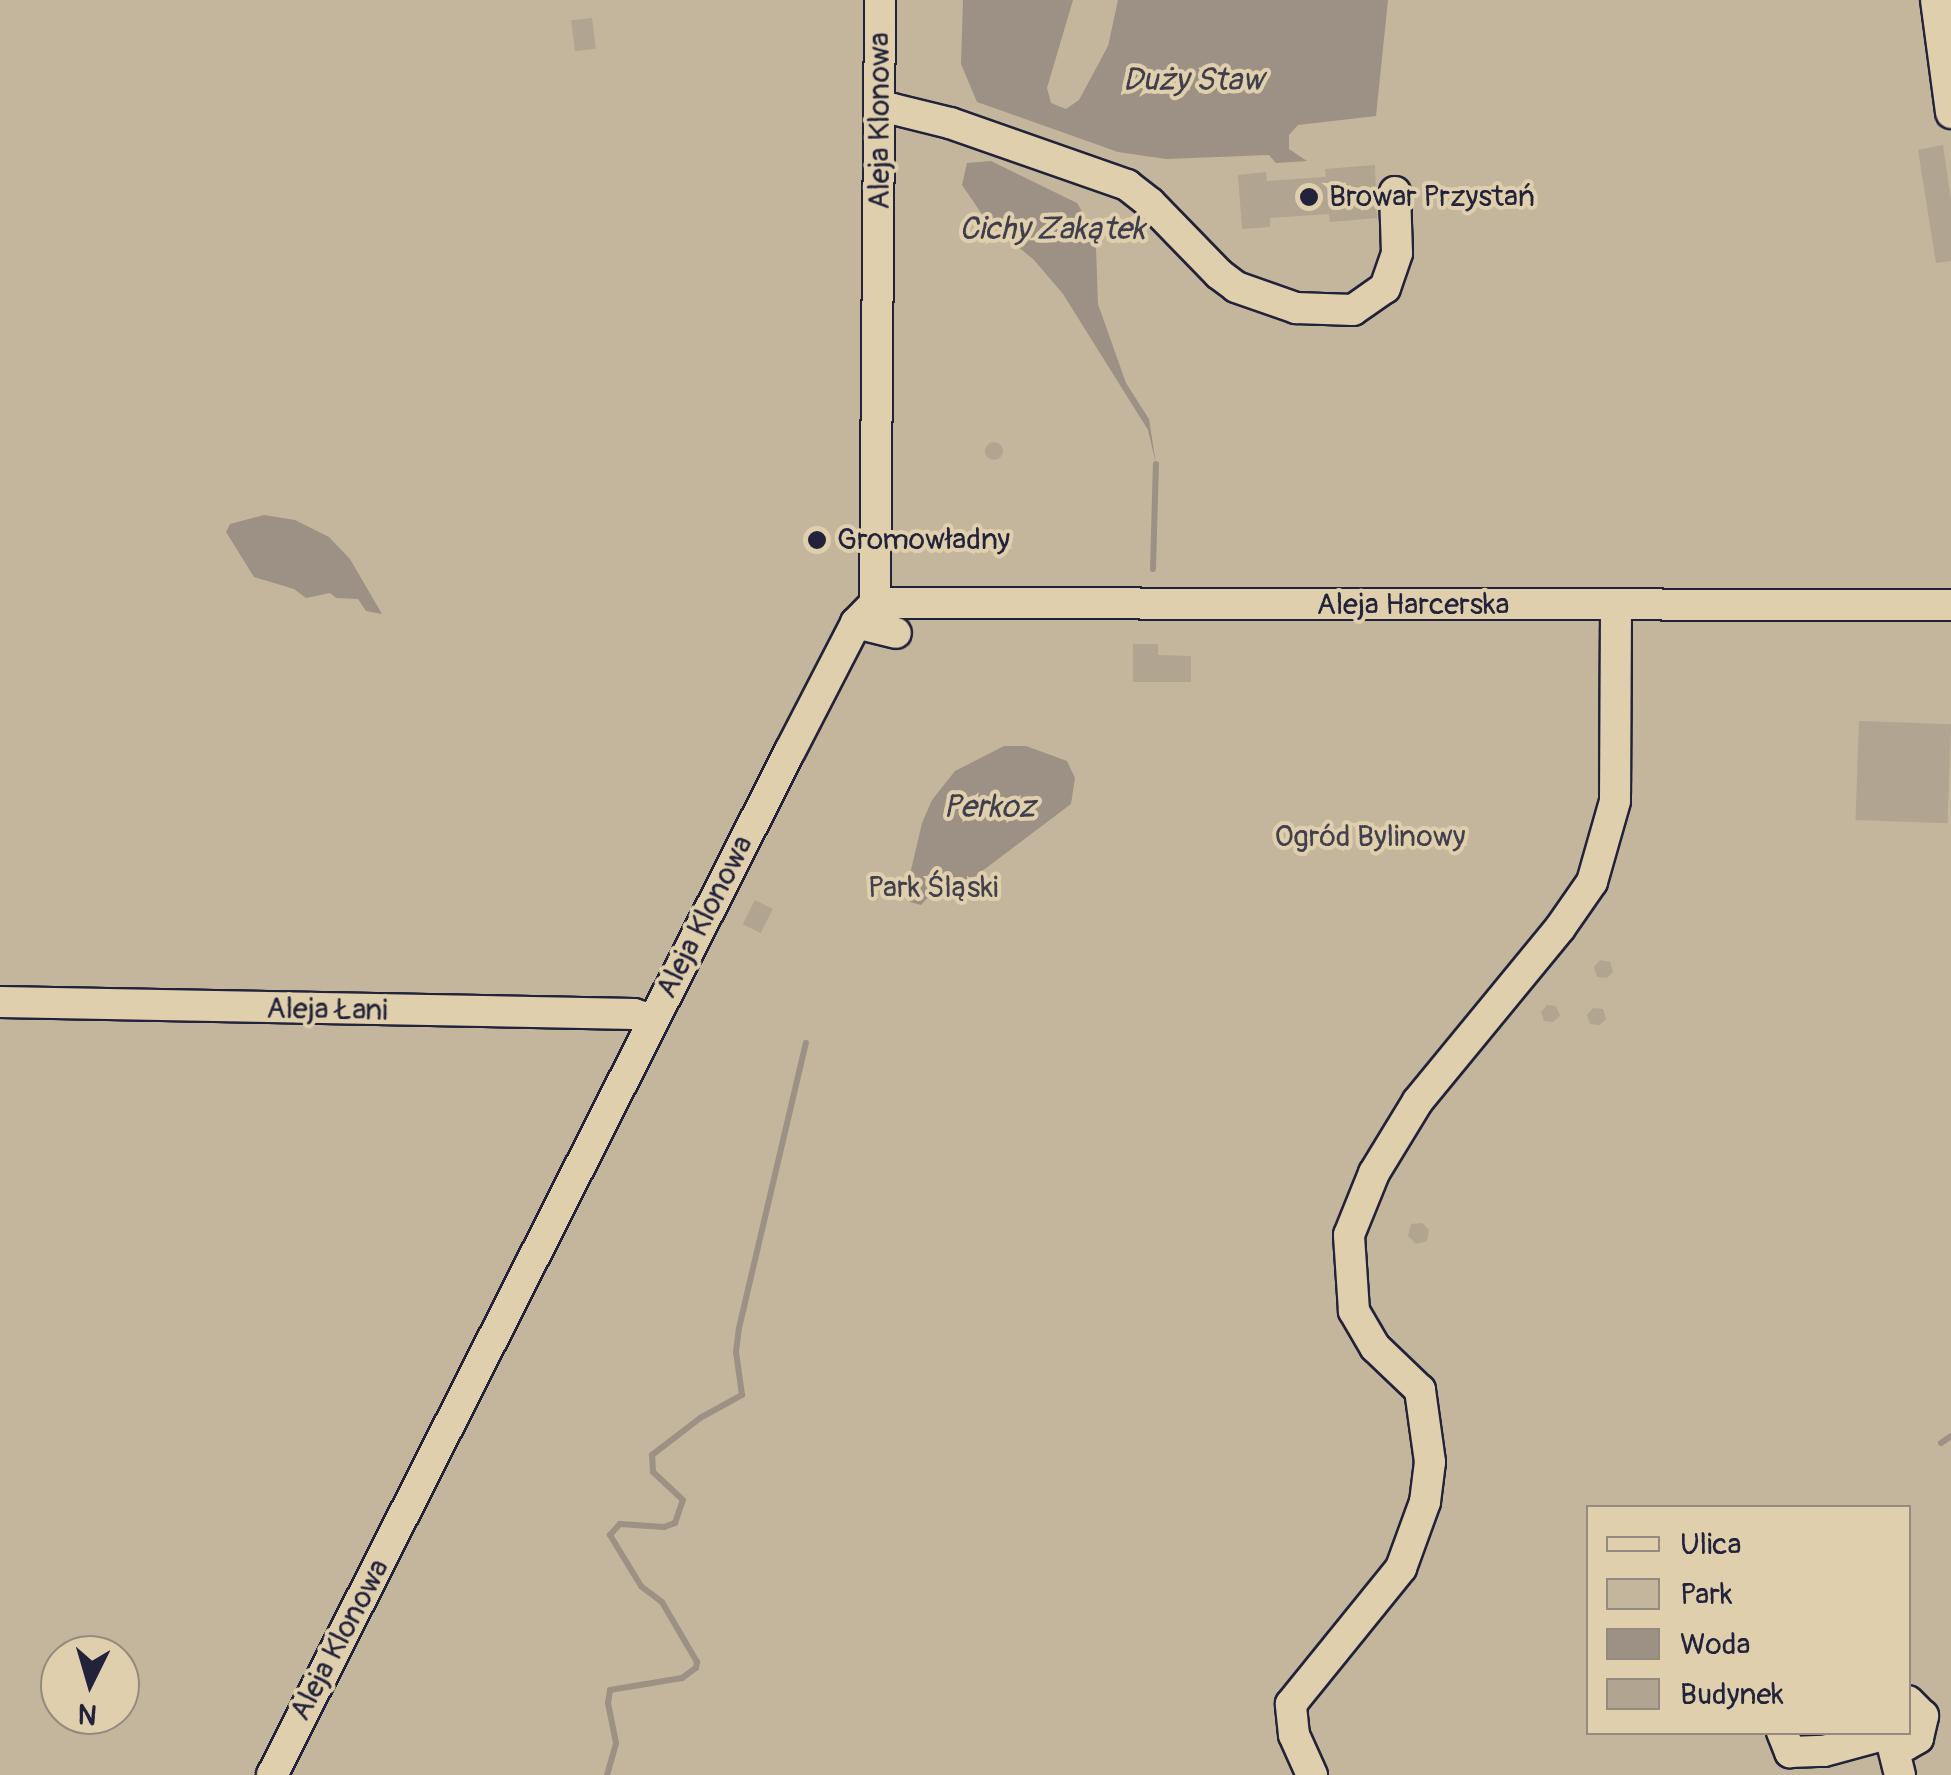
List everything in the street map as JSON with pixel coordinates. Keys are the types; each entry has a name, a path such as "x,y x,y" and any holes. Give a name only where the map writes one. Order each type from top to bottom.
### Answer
{"street":[{"name":"Aleja Klonowa","path":"272,1775 653,1020 866,613 881,110 880,0"},
{"path":"1936,0 1951,113"},
{"path":"881,110 937,119 1127,185 1236,287 1296,308 1353,310 1385,288 1397,253 1395,192"},
{"path":"1312,1775 1294,1734 1291,1704 1401,1568 1425,1502 1430,1462 1425,1404 1420,1390 1362,1330 1350,1293 1349,1235 1394,1136 1560,928 1592,882 1604,852 1615,800 1616,605"},
{"name":"Aleja Harcerska","path":"866,613 1951,605"},
{"path":"866,613 896,633"},
{"name":"Aleja Łani","path":"0,1002 634,1014 653,1020"},
{"path":"1783,1735 1790,1752 1824,1752 1886,1737 1906,1745 1922,1733 1923,1716 1911,1705"},
{"path":"1886,1737 1900,1775"}],"green space":[{"name":"Park Śląski","path":"0,0 1951,0 1951,1775 0,1775"}],"water":[{"name":"Duży Staw","path":"963,0 1073,0 1047,88 1051,103 1066,109 1079,100 1108,46 1118,0 1388,0 1376,116 1298,125 1289,135 1289,149 1307,161 1276,163 1269,155 1166,159 1118,152 977,102 961,64"},
{"name":"Cichy Zakątek","path":"991,161 1077,203 1084,215 1096,248 1098,304 1126,383 1149,419 1156,464 1148,430 1063,294 1034,260 986,220 962,185 967,163"},
{"path":"264,515 295,520 329,537 350,559 382,614 366,611 358,599 336,598 330,593 306,598 294,589 254,577 226,532 230,524"},
{"name":"Perkoz","path":"1004,746 1026,746 1067,761 1075,778 1071,804 965,884 945,879 921,905 910,902 907,887 922,823 932,800 955,771"}],"building":[{"path":"592,18 596,49 575,51 571,21"},
{"path":"1943,145 1951,201 1951,261 1936,263 1918,150"},
{"name":"Browar Przystań","path":"1375,165 1377,218 1330,222 1329,214 1270,218 1270,227 1242,229 1238,175 1266,172 1267,181 1326,177 1325,169"},
{"path":"994,442 1003,451 994,460 985,451"},
{"path":"1133,644 1158,644 1158,655 1191,656 1191,682 1133,682"},
{"path":"1859,721 1951,724 1947,823 1856,820"},
{"path":"755,900 773,909 761,933 743,924"},
{"path":"1600,960 1610,962 1613,972 1607,978 1597,977 1594,967"},
{"path":"1547,1005 1556,1006 1560,1016 1553,1022 1544,1021 1541,1012"},
{"path":"1593,1008 1603,1009 1606,1019 1600,1025 1590,1024 1587,1015"},
{"path":"1422,1223 1429,1230 1427,1241 1416,1244 1408,1236 1411,1224"}],"waterway":[{"path":"1153,569 1156,464"},
{"path":"607,1775 616,1743 608,1703 610,1690 682,1678 696,1668 697,1662 662,1602 641,1586 610,1535 620,1524 664,1527 675,1523 683,1500 653,1472 652,1455 700,1418 742,1395 736,1352 739,1328 806,1043"},
{"path":"1941,1443 1951,1436"}],"place":[{"name":"Browar Przystań","path":"1309,197"},
{"name":"Gromowładny","path":"817,540"}],"park label":[{"name":"Ogród Bylinowy","path":"1370,837"}]}
